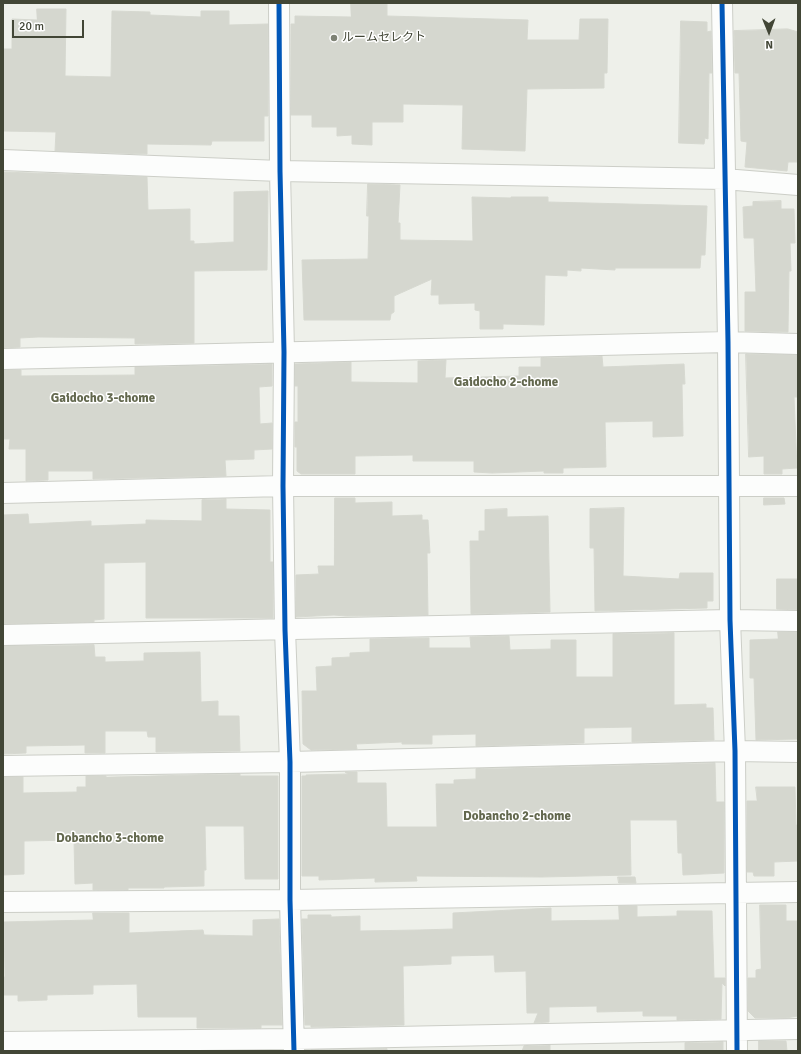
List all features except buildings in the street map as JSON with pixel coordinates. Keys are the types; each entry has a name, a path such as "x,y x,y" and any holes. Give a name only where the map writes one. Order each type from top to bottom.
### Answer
{"street":[{"path":"279,3 280,171 284,352 283,486 285,630 290,762 290,900 294,1045"},
{"path":"722,3 730,486 730,620 735,751 737,1051"},
{"path":"3,160 280,171 724,179 798,185"},
{"path":"3,359 728,342 798,344"},
{"path":"3,493 283,486 798,486"},
{"path":"3,635 730,620 798,621"},
{"path":"3,766 290,762 735,751 798,752"},
{"path":"3,902 290,900 798,892"},
{"path":"3,1042 294,1045 798,1029"}],"cycle path":[{"path":"279,3 280,171 284,352 283,486 285,630 290,762 290,900 294,1051"},
{"path":"722,3 728,342 730,620 735,751 737,1051"}],"place":[{"name":"ルームセレクト","path":"334,38"}],"district":[{"name":"Gaidocho 2-chome","path":"506,383"},
{"name":"Gaidocho 3-chome","path":"103,399"},
{"name":"Dobancho 2-chome","path":"517,817"},
{"name":"Dobancho 3-chome","path":"110,839"}]}
